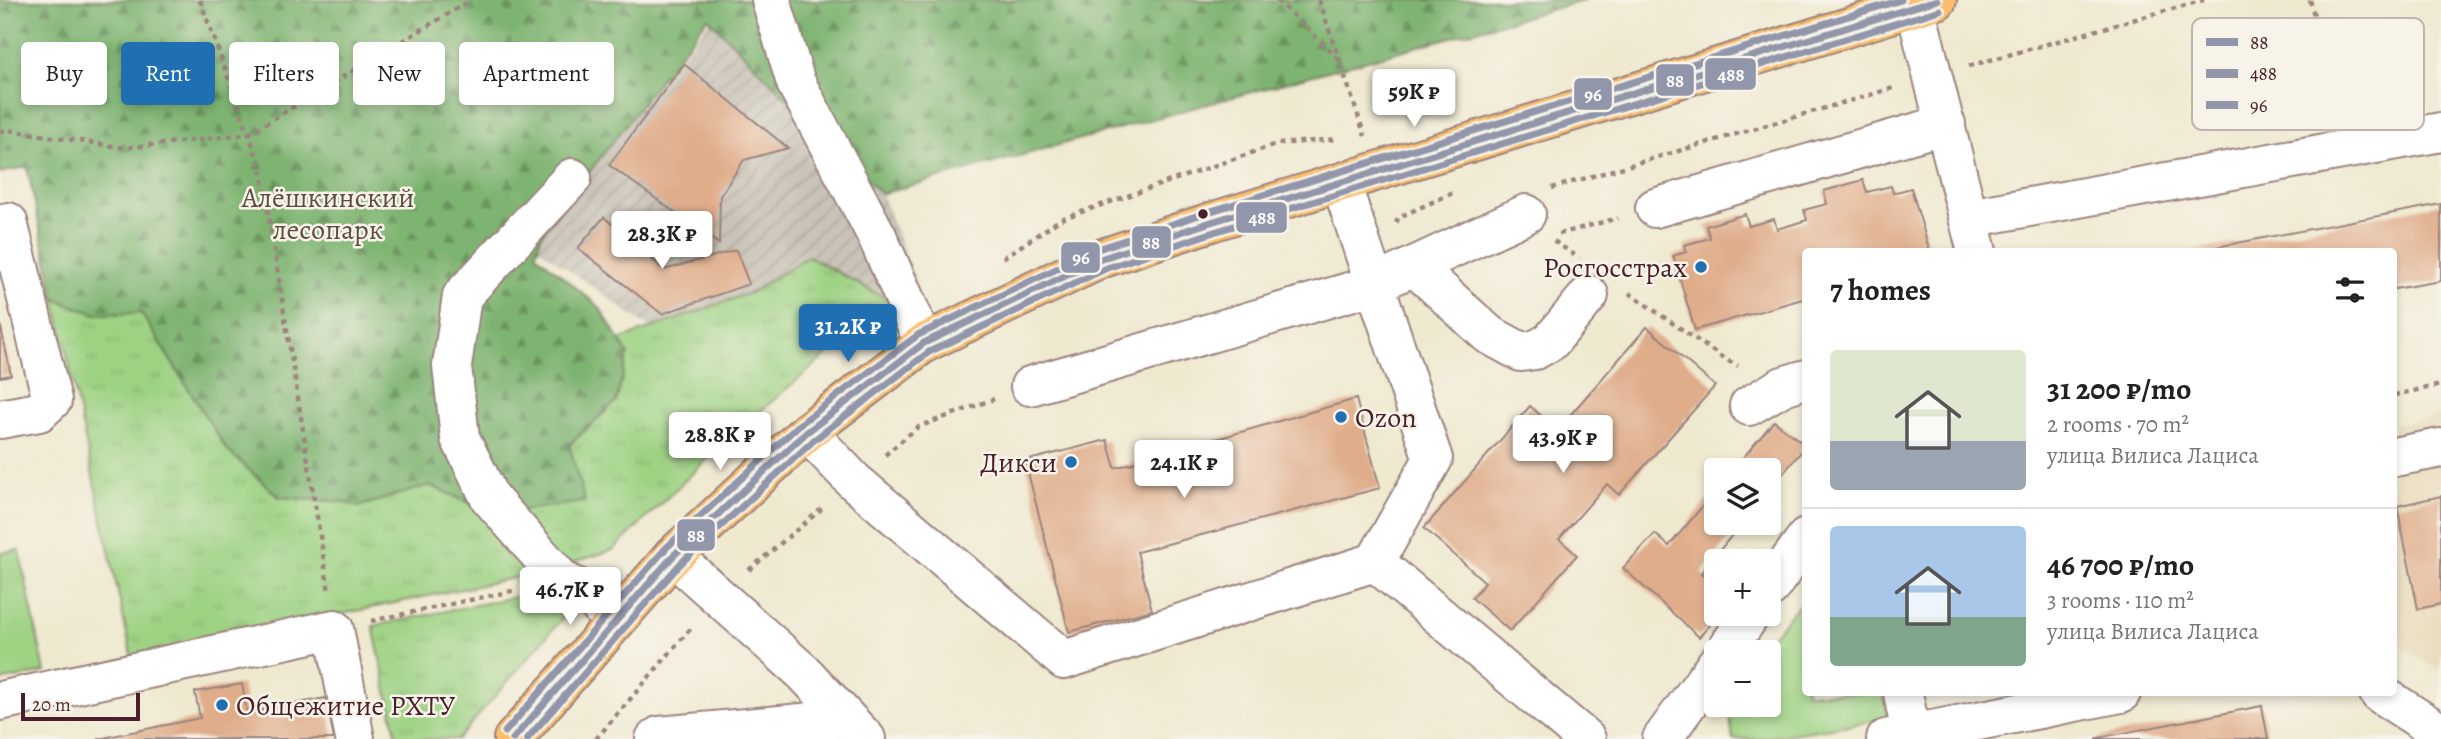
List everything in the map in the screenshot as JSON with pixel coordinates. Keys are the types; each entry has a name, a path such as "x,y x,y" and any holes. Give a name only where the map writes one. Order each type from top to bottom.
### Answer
{"main road":[{"path":"513,739 673,556 807,432 924,343 1103,258 1211,222 1926,3"}],"lane":[{"path":"771,0 796,83 877,236 924,343"},
{"path":"1926,3 1933,76 1973,235 2351,149 2441,132"},
{"path":"1654,208 1946,124"},
{"path":"572,178 462,296 452,366 460,438 490,498 562,580 589,594 614,622"},
{"path":"807,432 854,481 1064,660 1375,562 1433,459 1368,271 1341,183"},
{"path":"1030,386 1368,271 1414,266 1539,201"},
{"path":"0,224 8,222 52,400 39,412 0,419"},
{"path":"1414,266 1488,334 1521,352 1535,350 1549,342 1598,281"},
{"path":"1749,406 1794,383"},
{"path":"2397,456 2441,448"},
{"path":"1781,572 1802,544"},
{"path":"673,556 804,673 856,729"},
{"path":"1375,562 1586,739"},
{"path":"0,701 334,629 355,739"},
{"path":"1662,739 1704,681"},
{"path":"1903,696 1898,737 2106,696"},
{"path":"2384,696 2441,733"},
{"path":"655,739 659,736 856,729"}],"path":[{"path":"200,0 261,168 334,629 562,580"},
{"path":"0,131 125,148 248,134 471,0"},
{"path":"1277,0 1338,58"},
{"path":"1319,0 1365,137"},
{"path":"1539,201 1933,76 2204,0"},
{"path":"2310,0 2315,18"},
{"path":"2346,130 2351,149"},
{"path":"1368,271 1399,217 1456,192"},
{"path":"1654,208 1548,236 1598,281 1723,358 1794,383"},
{"path":"596,739 719,596 918,427 1030,386"},
{"path":"2397,394 2441,386"}],"shaded area":[{"path":"716,14 881,194 917,284 890,301 700,364 533,244"},
{"path":"2441,416 2441,671 2397,645 2397,424"}],"green space":[{"name":"Алёшкинский лесопарк","path":"0,0 1586,0 881,194 708,18 541,235 536,254 599,307 628,354 616,402 569,444 585,502 495,514 429,485 358,507 343,502 279,497 227,450 141,313 96,314 55,299 27,167 0,173"},
{"path":"808,256 890,301 890,313 855,331 732,435 613,550 542,572 132,658 55,299 96,314 141,313 227,450 279,497 343,502 358,507 429,485 495,514 616,402 628,354 619,340 752,292"},
{"path":"19,550 45,672 0,681 0,553"},
{"path":"572,593 578,600 458,739 397,739 373,626 529,594"},
{"path":"1798,606 1802,606 1802,696 1884,696 1888,719 1760,739 1733,739 1730,717 1781,717 1781,640 1769,640"}],"building":[{"path":"684,64 788,148 744,160 720,196 719,244 609,165"},
{"path":"1863,180 1867,192 1891,186 1893,193 1911,188 1929,248 1802,248 1802,299 1695,330 1673,256 1686,252 1684,245 1710,238 1706,226 1745,214 1749,226 1774,219 1777,229 1807,220 1804,210 1827,204 1824,191"},
{"path":"2441,204 2441,281 2397,288 2397,248 2211,248"},
{"path":"604,217 664,270 736,250 749,284 662,314 578,248"},
{"path":"0,323 11,375 0,377"},
{"path":"1647,327 1715,386 1619,495 1607,484 1559,539 1577,555 1510,631 1472,598 1485,582 1424,528 1530,406 1557,430"},
{"path":"1356,399 1380,488 1137,552 1152,610 1069,632 1025,461 1107,440 1115,468"},
{"path":"1774,421 1802,443 1802,451 1781,476 1781,458 1743,458"},
{"path":"2441,496 2441,604 2418,609 2397,506"},
{"path":"1704,504 1704,535 1732,535 1721,549 1704,549 1704,569 1701,573 1704,576 1704,626 1709,626 1699,637 1623,568 1655,534 1669,546"},
{"name":"Общежитие РХТУ","path":"242,684 247,713 326,698 334,739 98,739 200,718 195,692"},
{"path":"2262,706 2268,739 2097,739 2097,738"}],"transit line":[{"name":"96","path":"505,732 666,548 800,424 918,335 1098,249 1208,212 1901,0"},
{"name":"88","path":"513,739 673,556 807,432 924,343 1103,258 1211,222 1937,0"},
{"name":"488","path":"527,739 681,563 814,440 929,352 1107,268 1214,232 1940,10"}],"place":[{"name":"Росгосстрах","path":"1701,267"},
{"name":"Ozon","path":"1341,417"},
{"name":"Дикси","path":"1071,462"},
{"name":"Общежитие РХТУ","path":"222,705"}]}
